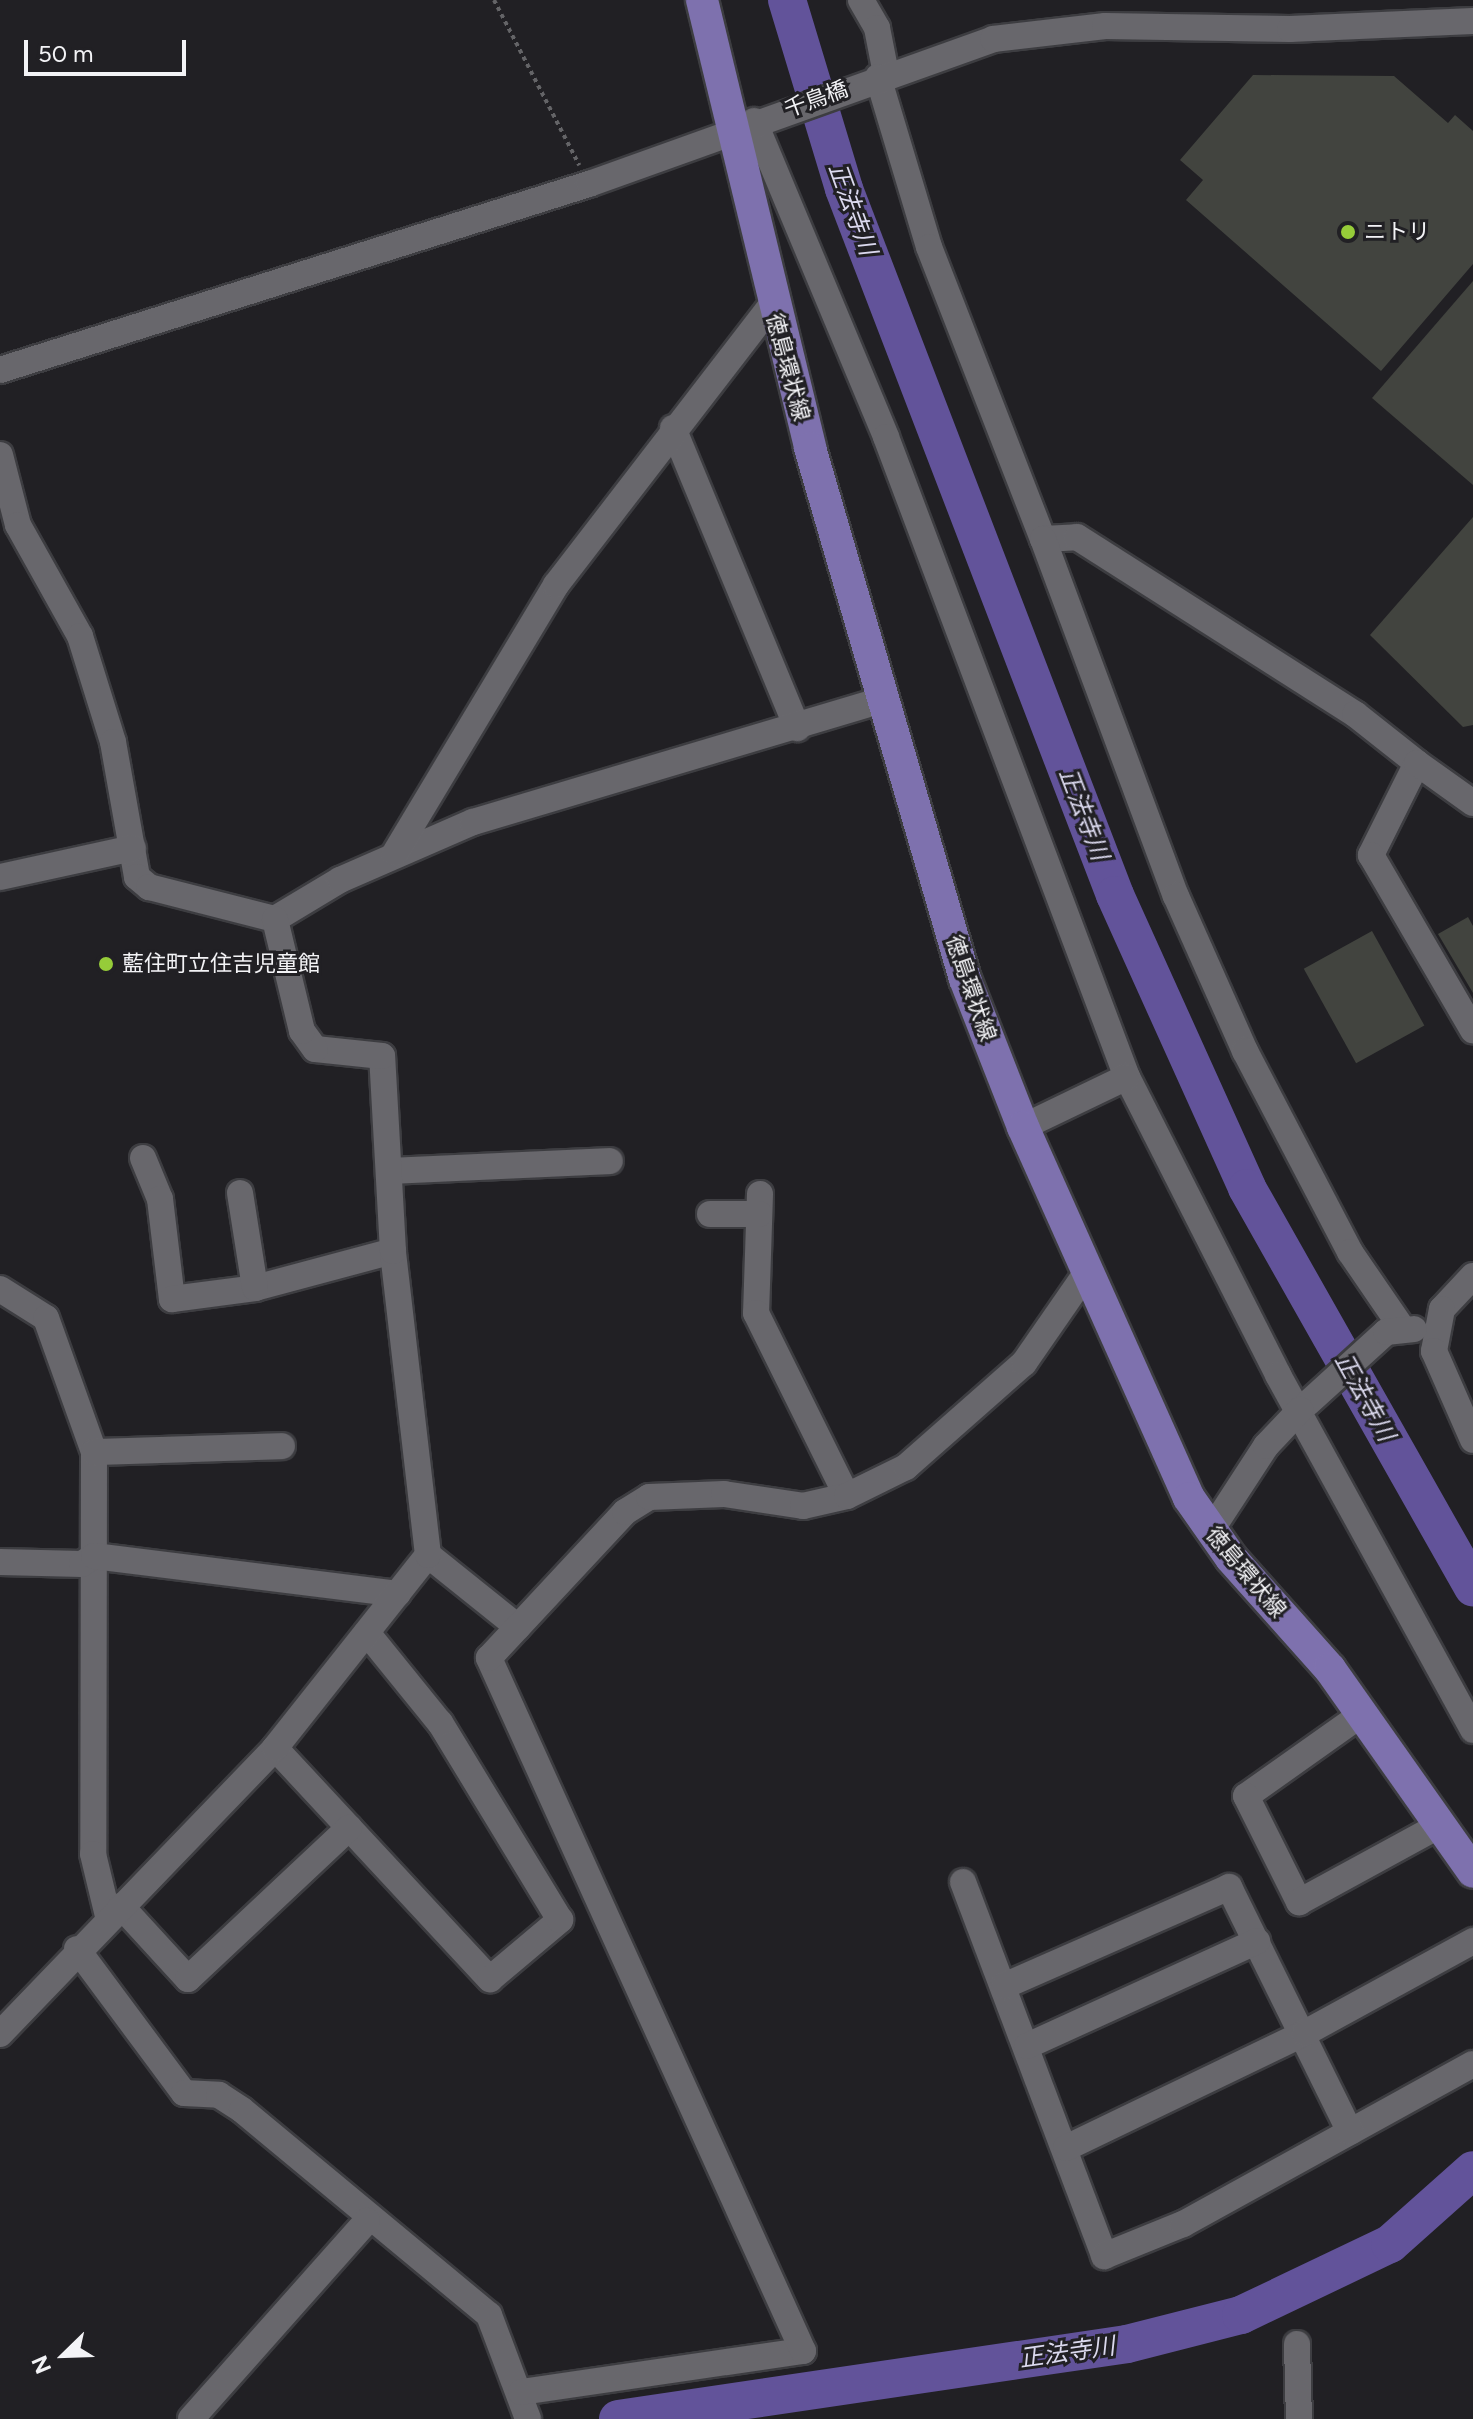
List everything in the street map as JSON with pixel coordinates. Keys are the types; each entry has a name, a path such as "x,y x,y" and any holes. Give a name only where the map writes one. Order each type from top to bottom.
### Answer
{"main road":[{"name":"徳島環状線","path":"702,0 751,122 772,305 882,700 965,979 1023,1127 1085,1275 1210,1532 1362,1714 1473,1872"}],"street":[{"path":"861,0 876,77 929,247 1043,539 1176,896 1239,1037 1350,1252 1394,1330"},
{"name":"千鳥橋","path":"0,370 589,184 876,77 993,39 1074,28 1473,21"},
{"path":"751,122 886,437 1127,1077 1473,1730"},
{"path":"395,853 556,585 673,428 772,305"},
{"path":"673,428 797,728"},
{"path":"0,455 18,525 80,636 113,742 137,877 149,887 275,919 395,853 602,780 797,728 882,700"},
{"path":"1043,539 1077,537 1355,714 1473,803"},
{"path":"1417,763 1371,855 1473,1030"},
{"path":"0,877 133,848"},
{"path":"0,2034 77,1949 275,1748 428,1555 393,1251 391,1171 382,1056 315,1049 302,1031 275,919"},
{"path":"1023,1127 1127,1077"},
{"path":"143,1158 160,1199 172,1299 255,1288 393,1251"},
{"path":"391,1171 610,1161"},
{"path":"240,1193 255,1288"},
{"path":"710,1214 760,1204 756,1313 847,1496"},
{"path":"77,1949 184,2093 219,2095 242,2110 367,2221 489,2315 524,2404 803,2351 643,1988 509,1710 489,1658 625,1512 649,1497 724,1494 803,1506 847,1496 906,1467 1024,1363 1085,1275"},
{"path":"1473,1276 1434,1330 1440,1373 1473,1440"},
{"path":"0,1289 46,1318 94,1452 93,1854 115,1911 188,1979 349,1828"},
{"path":"1210,1532 1266,1446 1304,1406 1394,1330 1434,1330"},
{"path":"94,1452 282,1446"},
{"path":"428,1555 518,1627"},
{"path":"0,1562 82,1564 94,1556 398,1594"},
{"path":"275,1748 490,1979 560,1920 440,1723 367,1633"},
{"path":"1362,1714 1246,1796 1299,1902 1440,1825"},
{"path":"963,1882 1066,2148 1104,2256 1183,2224 1473,2064"},
{"path":"1004,1986 1229,1887 1305,2033 1350,2132"},
{"path":"1027,2046 1257,1941"},
{"path":"1066,2148 1305,2033 1473,1941"},
{"path":"191,2419 367,2221"},
{"path":"1297,2344 1299,2419"}],"path":[{"path":"494,0 589,184"}],"building":[{"name":"ニトリ","path":"1253,75 1394,76 1448,123 1455,115 1473,131 1473,264 1381,371 1186,200 1203,180 1180,160"},
{"path":"1473,281 1473,485 1372,398"},
{"path":"1473,517 1473,725 1463,727 1370,635"},
{"path":"1468,917 1473,926 1473,993 1438,934"},
{"path":"1372,931 1424,1025 1356,1063 1304,969"}],"waterway":[{"name":"正法寺川","path":"787,0 844,189 1115,895 1247,1188 1473,1588"},
{"name":"正法寺川","path":"618,2419 1127,2344 1241,2315 1390,2244 1473,2170"}],"place":[{"name":"ニトリ","path":"1348,232"},
{"name":"藍住町立住吉児童館","path":"106,964"}]}
